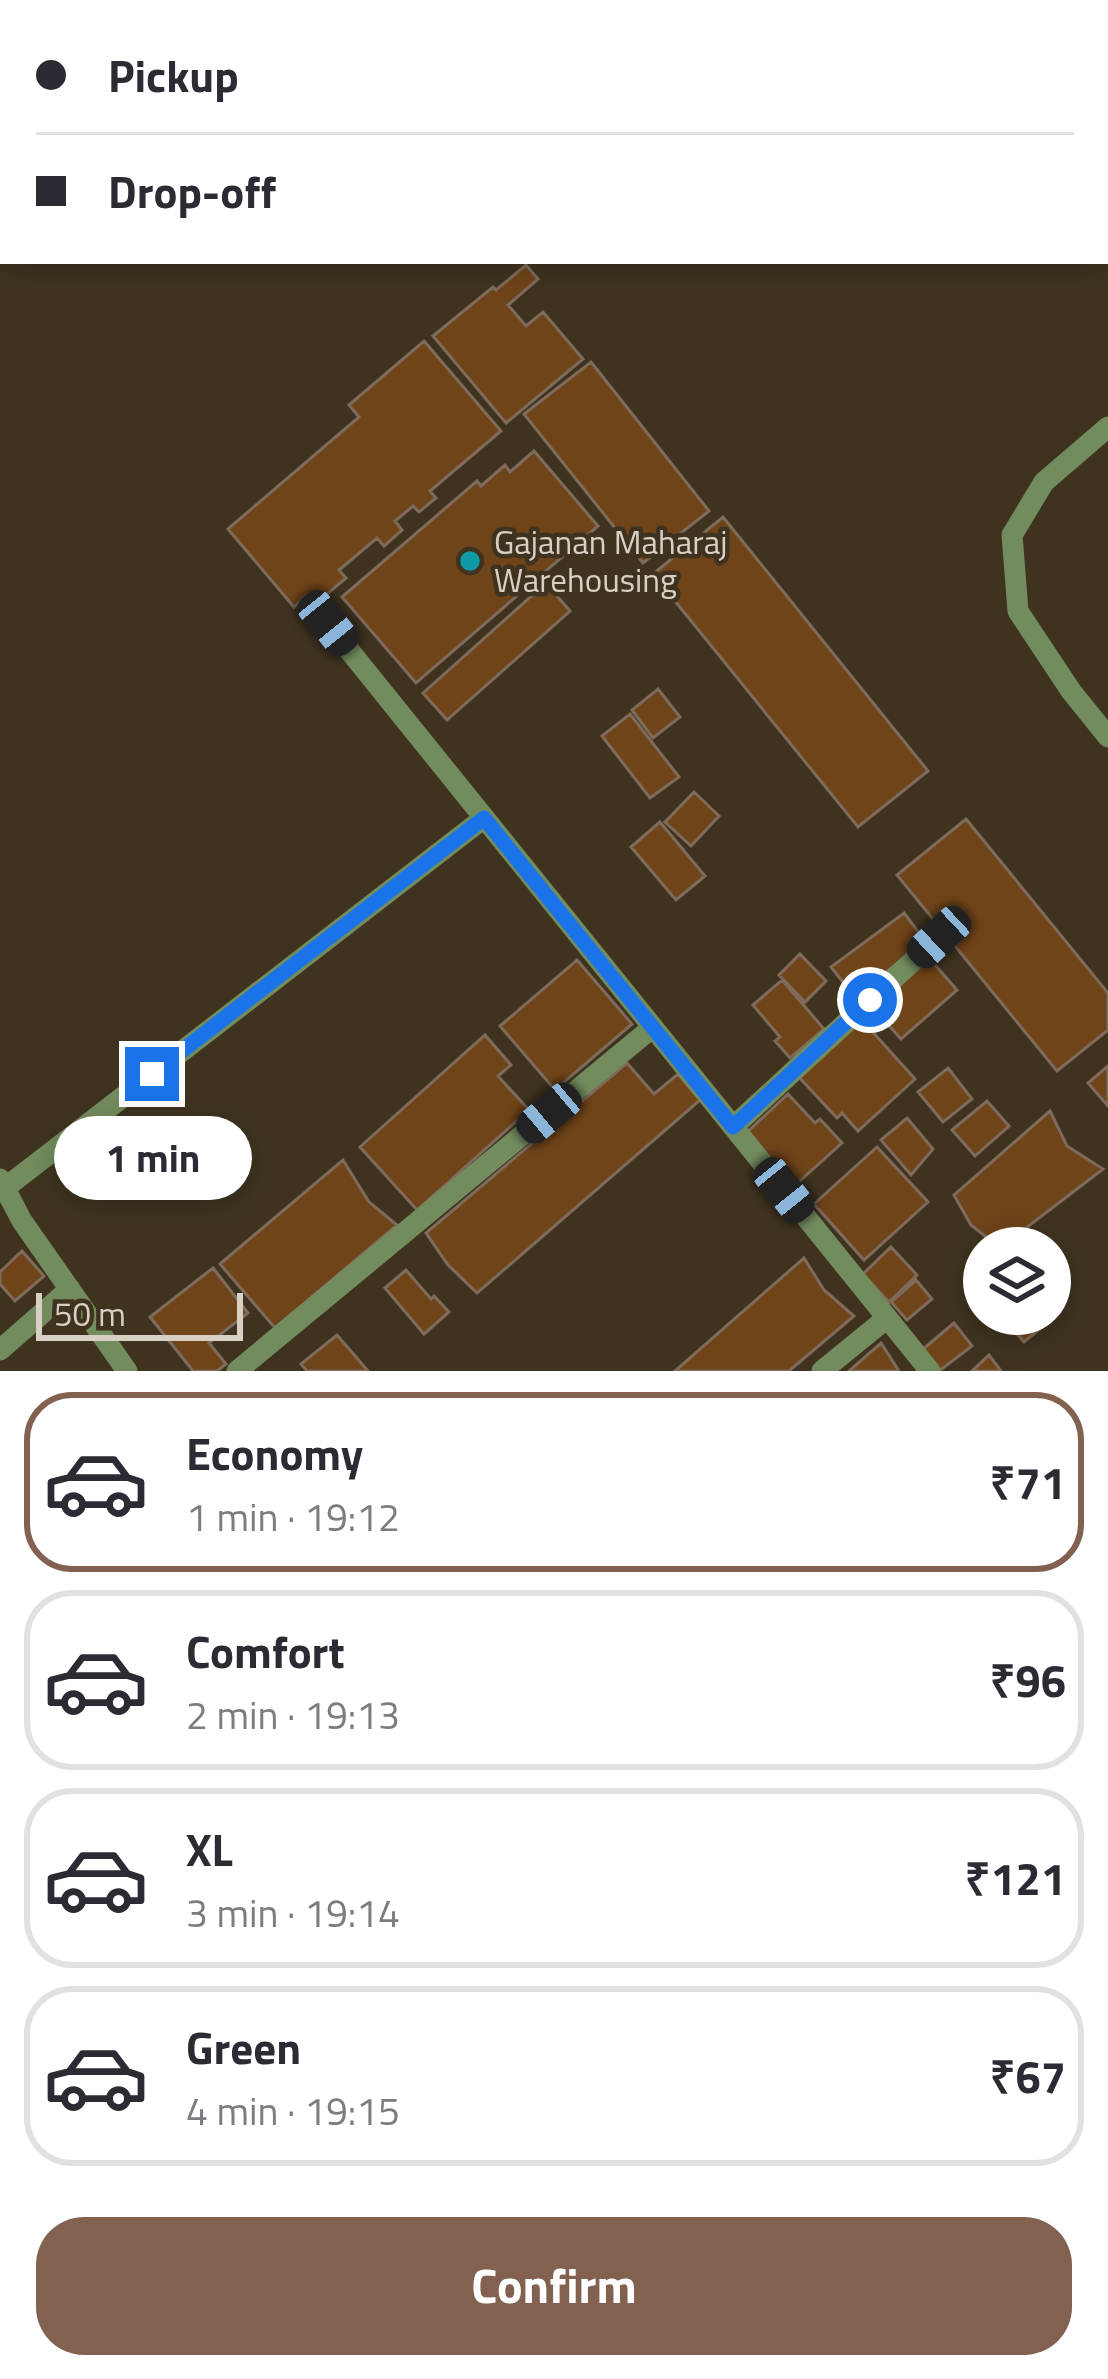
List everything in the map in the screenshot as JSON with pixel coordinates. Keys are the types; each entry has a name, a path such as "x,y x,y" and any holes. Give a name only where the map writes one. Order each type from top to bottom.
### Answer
{"street":[{"path":"1108,427 1044,482 1012,536 1018,611 1071,692 1108,737"},
{"path":"328,623 930,1371"},
{"path":"127,1371 22,1221 3,1183 484,818"},
{"path":"733,1127 939,937"},
{"path":"237,1371 653,1027"},
{"path":"0,1350 70,1289"},
{"path":"822,1371 887,1318"}],"building":[{"path":"526,265 538,279 508,305 526,326 543,312 583,359 506,423 433,336"},
{"path":"424,341 501,431 430,491 436,498 419,512 413,506 395,521 402,530 384,546 377,538 339,570 346,578 314,605 306,596 294,607 228,529 359,417 349,405"},
{"path":"591,362 709,511 643,563 524,414"},
{"name":"Gajanan Maharaj Warehousing","path":"534,451 598,526 416,683 342,597 477,481 481,486 505,465 510,472"},
{"path":"723,517 928,771 858,827 653,574"},
{"path":"546,583 570,611 447,720 423,693"},
{"path":"658,689 680,717 653,738 632,710"},
{"path":"630,714 679,777 650,798 602,736"},
{"path":"694,792 719,816 691,846 665,822"},
{"path":"966,819 1108,993 1108,1030 1057,1071 897,875"},
{"path":"660,822 705,876 676,900 631,847"},
{"path":"904,913 926,942 854,996 831,967"},
{"path":"800,954 826,981 805,1002 779,975"},
{"path":"929,958 957,990 901,1039 872,1007"},
{"path":"577,960 632,1024 555,1090 500,1026"},
{"path":"782,980 824,1029 790,1058 775,1041 780,1037 753,1005"},
{"path":"860,1018 915,1079 858,1131 842,1113 837,1118 797,1075"},
{"path":"485,1035 511,1065 498,1076 529,1110 417,1210 360,1147"},
{"path":"627,1063 654,1094 678,1074 700,1100 477,1293 448,1265 426,1233"},
{"path":"1108,1066 1108,1106 1088,1083"},
{"path":"948,1068 972,1099 943,1122 918,1092"},
{"path":"788,1094 842,1143 792,1188 744,1135"},
{"path":"987,1101 1009,1126 975,1156 952,1130"},
{"path":"1050,1111 1067,1146 1103,1169 1027,1227 974,1227 954,1195"},
{"path":"907,1118 933,1149 911,1175 881,1140"},
{"path":"877,1147 928,1202 864,1260 814,1204"},
{"path":"343,1160 369,1202 397,1225 275,1328 220,1264"},
{"path":"891,1247 917,1275 889,1302 863,1274"},
{"path":"22,1251 44,1276 15,1301 0,1284 0,1272"},
{"path":"804,1258 824,1290 854,1316 789,1371 675,1371"},
{"path":"213,1268 248,1313 209,1343 226,1364 217,1371 193,1371 150,1317"},
{"path":"406,1270 449,1312 424,1334 385,1288"},
{"path":"916,1280 932,1299 907,1320 891,1302"},
{"path":"954,1323 972,1346 939,1371 922,1350"},
{"path":"337,1335 368,1371 307,1371 301,1364"},
{"path":"881,1343 899,1371 849,1371"},
{"path":"989,1355 1001,1371 972,1371"}],"place":[{"name":"Gajanan Maharaj Warehousing","path":"470,561"}],"route":[{"path":"152,1074 484,818 733,1127 870,1000"}]}
